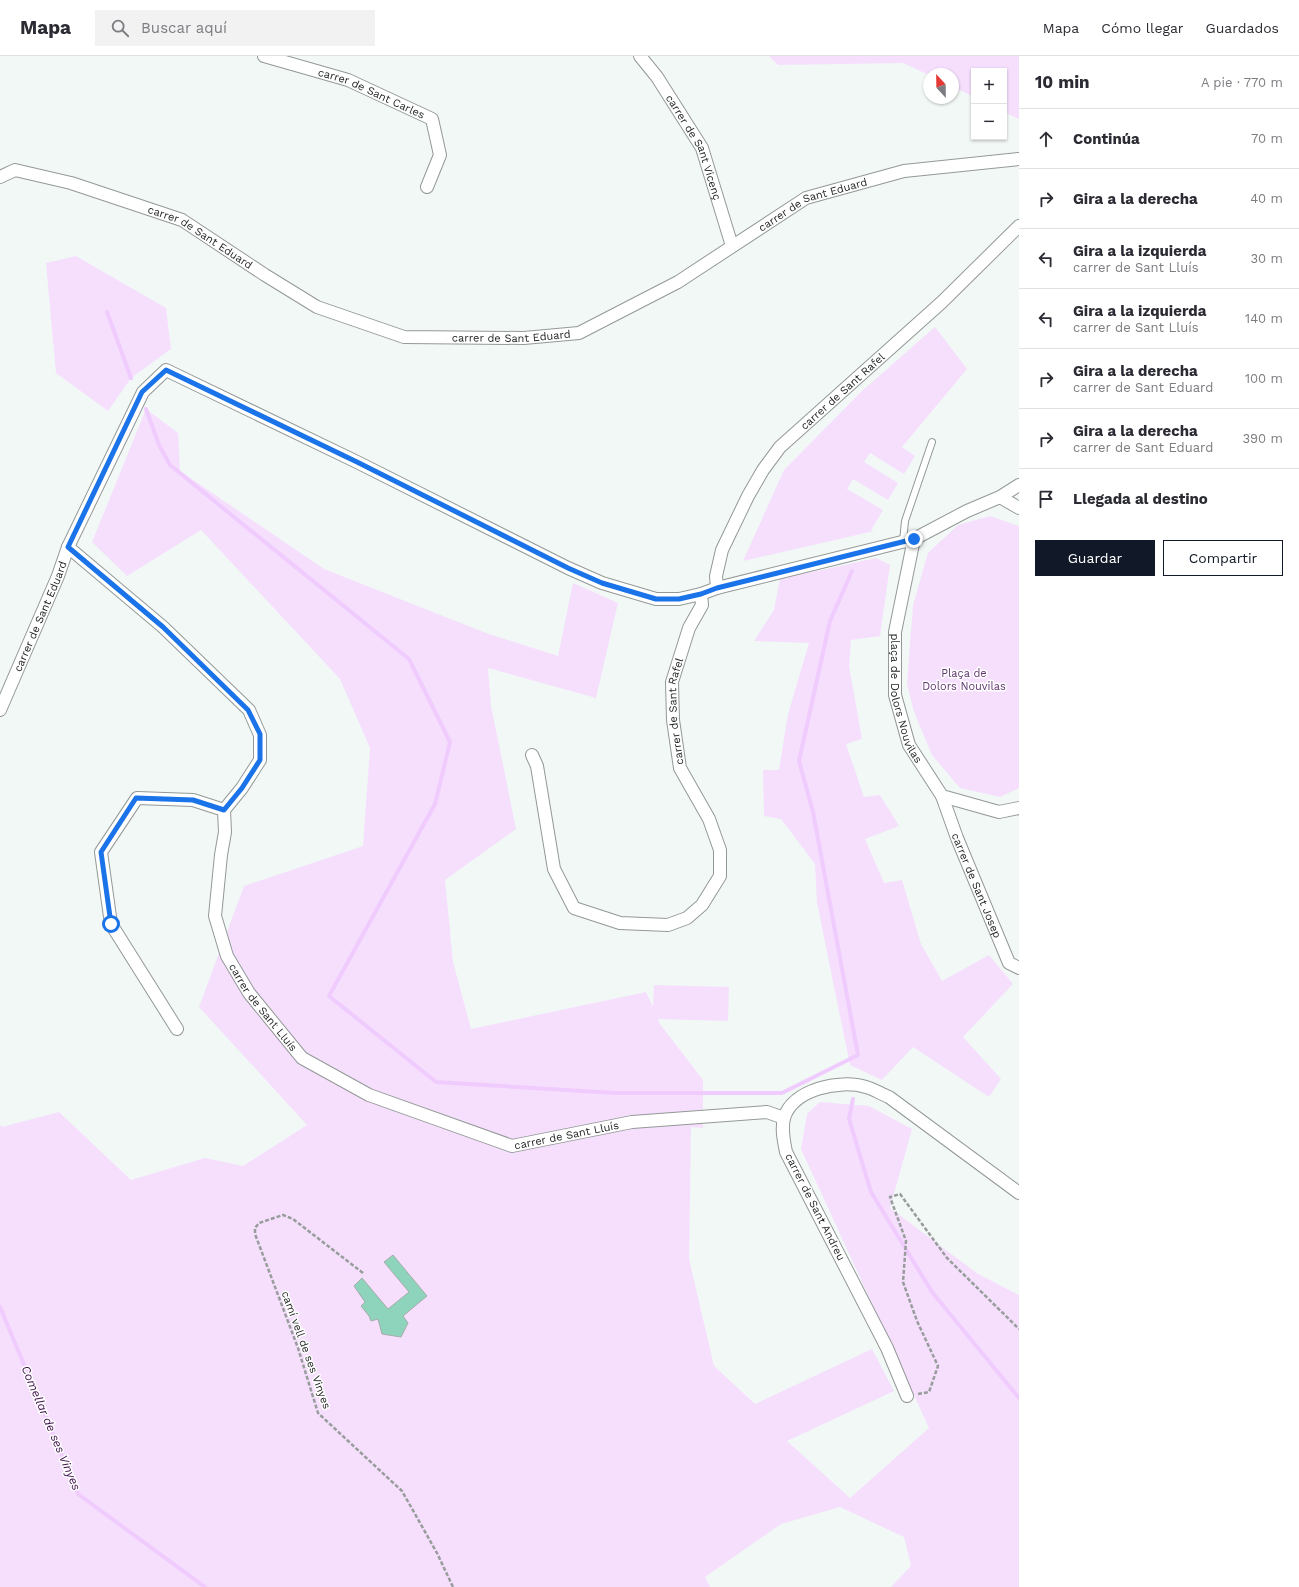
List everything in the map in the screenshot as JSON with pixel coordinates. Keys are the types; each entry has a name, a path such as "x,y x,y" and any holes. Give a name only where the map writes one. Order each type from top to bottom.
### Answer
{"street":[{"name":"carrer de Sant Carles","path":"264,56 348,80 432,119 440,155 427,187"},
{"name":"carrer de Sant Vicenç","path":"640,56 657,77 702,148 732,246"},
{"name":"carrer de Sant Eduard","path":"0,177 15,170 71,184 182,220 265,275 317,307 404,337 524,338 579,333 678,282 806,198 904,171 1019,159"},
{"name":"carrer de Sant Rafel","path":"717,588 716,576 722,550 759,477 780,447 942,302 1019,226"},
{"name":"carrer de Sant Eduard","path":"0,710 58,576 68,547 142,392 166,370 350,458 568,568 602,583 656,599 679,599 701,594 717,588 908,540"},
{"path":"908,540 1000,496 1019,485"},
{"path":"1000,496 1019,508"},
{"name":"plaça de Dolors Nouvilas","path":"908,540 896,632 895,695 909,745 942,796"},
{"path":"68,547 163,627 248,710 260,734 260,760 242,788 224,810 193,800 136,798 101,852 111,924 176,1030"},
{"name":"carrer de Sant Rafel","path":"532,755 537,766 554,869 574,908 620,923 668,925 687,918 702,905 720,876 720,850 709,819 680,768 673,720 672,682 689,628 702,605 701,594"},
{"path":"942,796 999,812 1019,808"},
{"name":"carrer de Sant Josep","path":"942,796 957,838 1008,963 1019,968"},
{"name":"carrer de Sant Lluís","path":"224,810 225,832 221,855 215,916 227,956 249,994 302,1058 369,1095 512,1146 632,1122 767,1112 784,1118"},
{"path":"784,1118 792,1104 807,1093 826,1086 842,1085 866,1087 889,1097 1019,1194"},
{"name":"carrer de Sant Andreu","path":"784,1118 782,1135 786,1152 887,1348 907,1396"}],"lane":[{"path":"908,540 905,521 932,442"}],"path":[{"path":"907,1396 929,1392 938,1366 917,1321 902,1282 906,1241 890,1197 900,1194 947,1258 1019,1329"},
{"name":"camí vell de ses Vinyes","path":"363,1273 293,1219 283,1215 259,1223 256,1228 255,1234 298,1348 318,1413 402,1491 437,1553 453,1587"}],"green space":[{"path":"769,56 1019,56 1019,119 1007,113 1007,68 971,68 971,96 959,90 959,68 923,68 923,72 903,63 778,65"},
{"path":"76,256 166,308 171,349 131,378 108,411 56,373 46,263"},
{"path":"935,327 967,369 902,447 915,456 904,474 870,453 864,462 898,483 888,500 853,479 847,489 883,510 871,530 874,531 743,561 784,470 862,391"},
{"path":"146,409 178,433 180,471 324,569 486,633 558,656 573,583 618,603 596,698 488,668 491,706 516,829 445,880 453,962 471,1029 646,992 653,1007 654,985 729,987 728,1021 658,1019 660,1024 703,1080 703,1128 691,1127 689,1259 714,1366 755,1404 872,1349 894,1391 787,1441 850,1498 929,1428 801,1149 807,1114 820,1102 869,1106 912,1129 890,1208 978,1274 1019,1295 1019,1587 891,1587 911,1566 904,1537 840,1507 781,1524 705,1577 710,1587 0,1587 0,1125 2,1127 59,1112 131,1180 205,1158 243,1166 307,1125 199,1007 244,886 363,846 370,748 340,679 201,530 127,576 92,542"},
{"name":"Plaça de Dolors Nouvilas","path":"990,516 1019,526 1019,788 1000,797 960,788 932,755 914,712 907,684 913,605 928,553 958,525"},
{"path":"876,558 890,565 880,636 851,640 849,666 862,739 846,744 864,797 880,795 899,826 865,839 884,883 902,880 921,944 942,981 989,955 1013,984 963,1037 1001,1079 989,1097 913,1047 882,1080 850,1065 817,903 815,864 781,819 764,816 763,770 779,770 788,714 809,643 754,641 774,610 780,579"}],"building":[{"path":"393,1255 427,1296 403,1316 408,1323 401,1337 382,1334 378,1319 371,1321 361,1306 365,1302 354,1286 362,1278 388,1309 409,1292 384,1262"}],"waterway":[{"path":"107,312 131,378"},
{"path":"146,409 159,445 170,465 409,659 450,742 435,804 329,996 436,1082 615,1093 782,1093 858,1055 813,812 799,761 830,621 852,571"},
{"path":"853,1099 849,1119 871,1192 932,1292 1019,1398"},
{"name":"Comellar de ses Vinyes","path":"0,1307 78,1494 205,1587"}],"route":[{"path":"111,924 101,852 136,798 193,800 224,810 242,788 260,760 260,734 248,710 163,627 68,547 142,392 166,370 357,462 568,568 602,583 656,599 679,599 701,594 717,588 914,539"}]}
